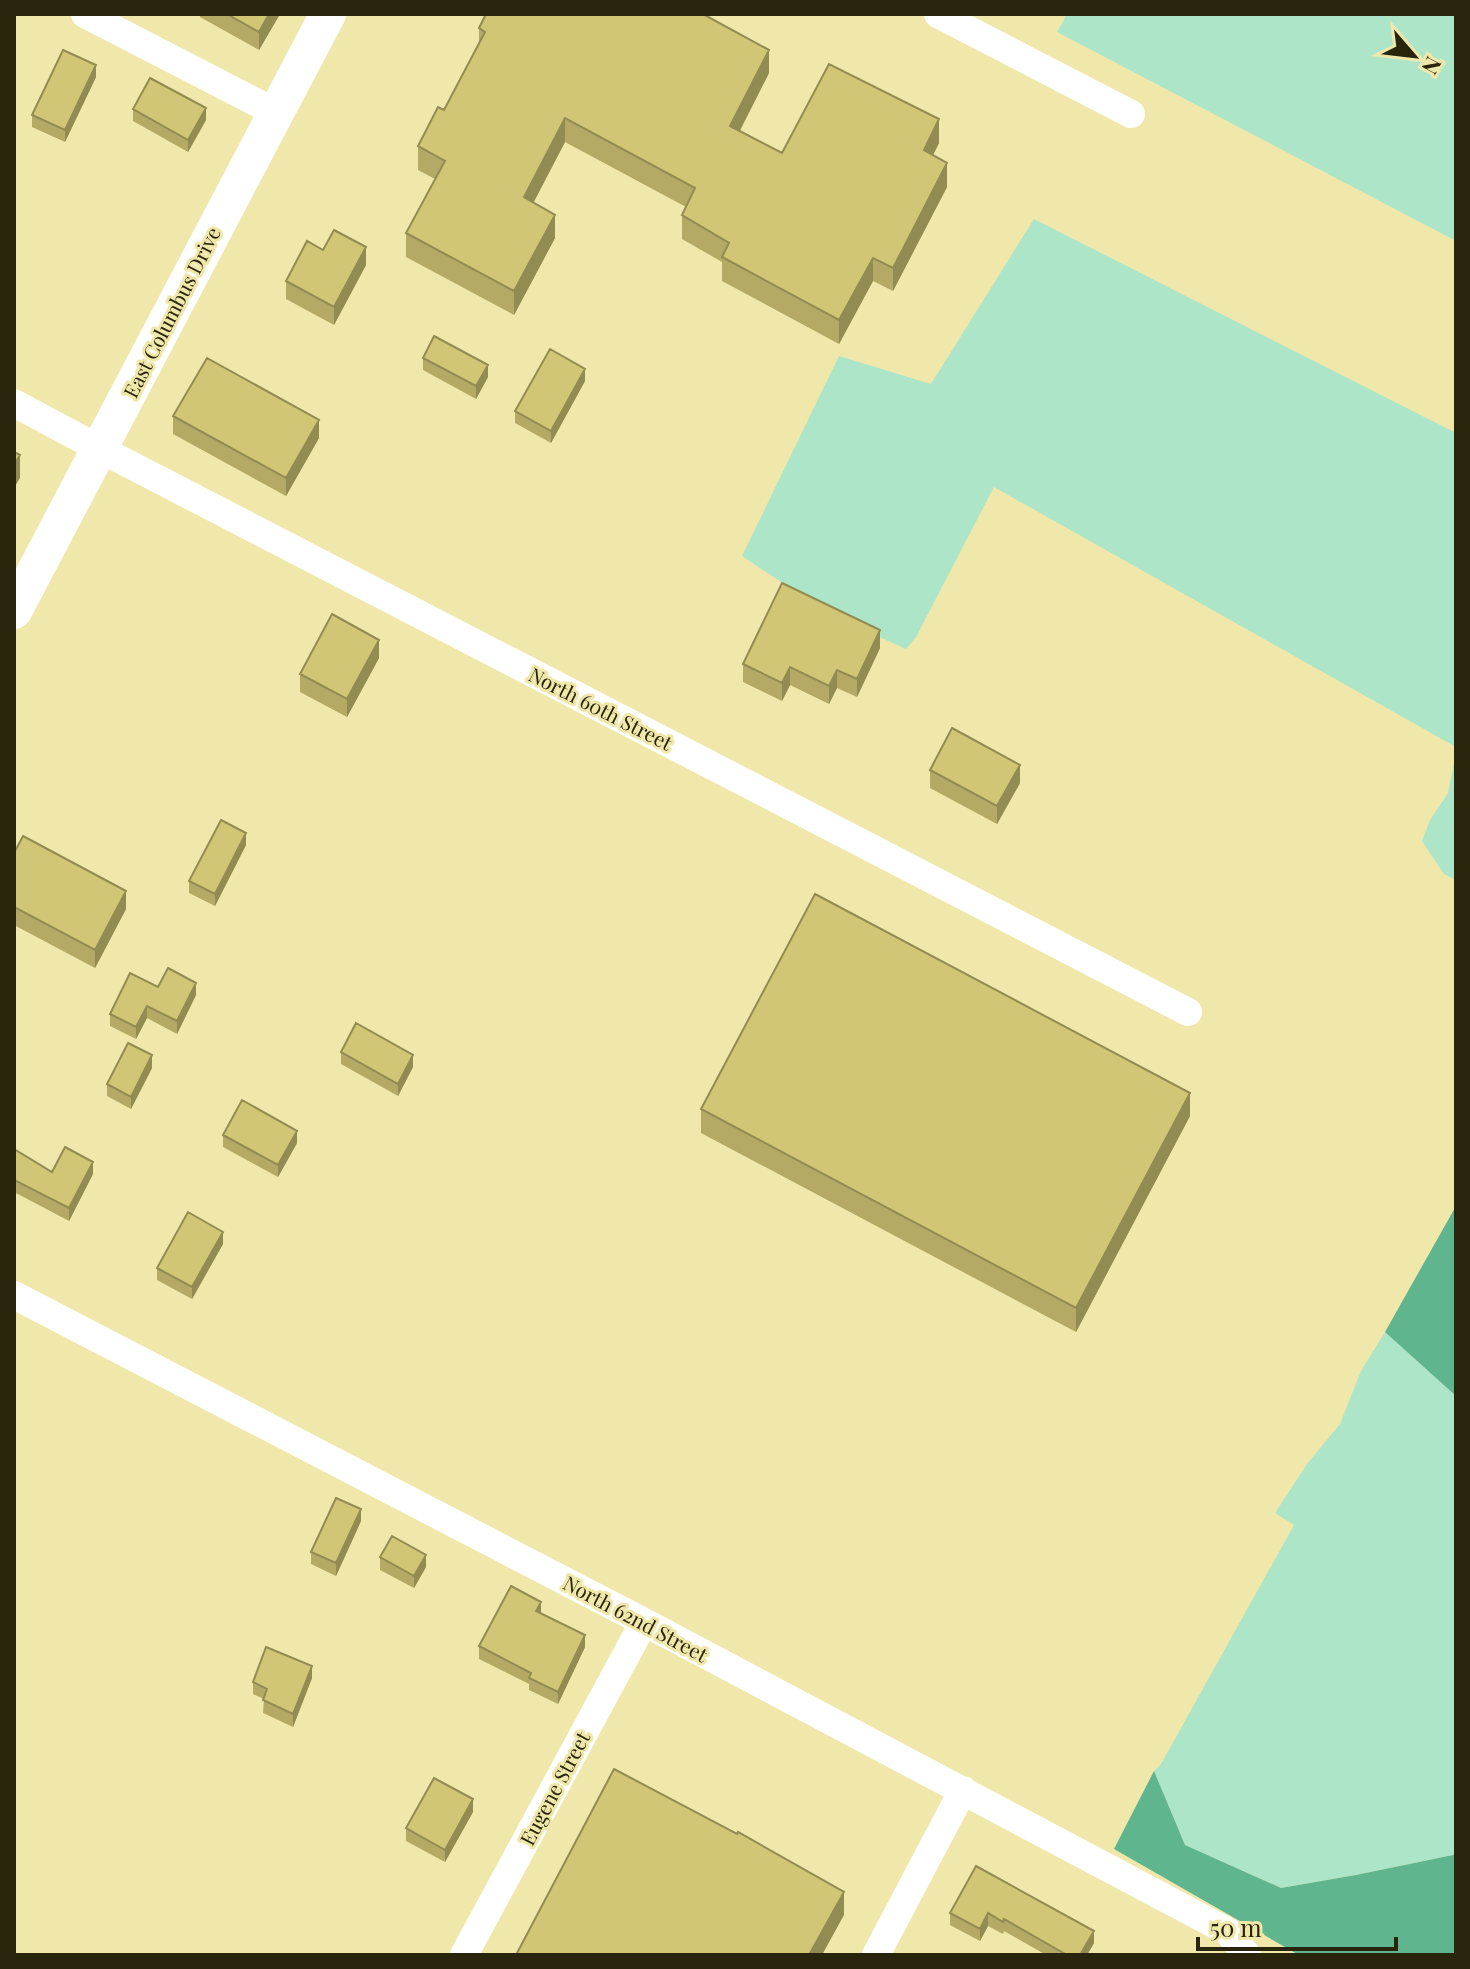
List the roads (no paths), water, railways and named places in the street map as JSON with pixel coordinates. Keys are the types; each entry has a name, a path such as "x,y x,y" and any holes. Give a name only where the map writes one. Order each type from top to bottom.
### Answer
{"main road":[{"name":"East Columbus Drive","path":"14,611 328,14"}],"street":[{"path":"85,14 275,112"},
{"path":"938,14 1131,114"},
{"name":"North 60th Street","path":"14,403 1188,1012"},
{"name":"North 62nd Street","path":"14,1295 644,1622 1227,1931 1247,1955"},
{"name":"Eugene Street","path":"464,1955 644,1622"},
{"path":"876,1955 963,1790"}]}
